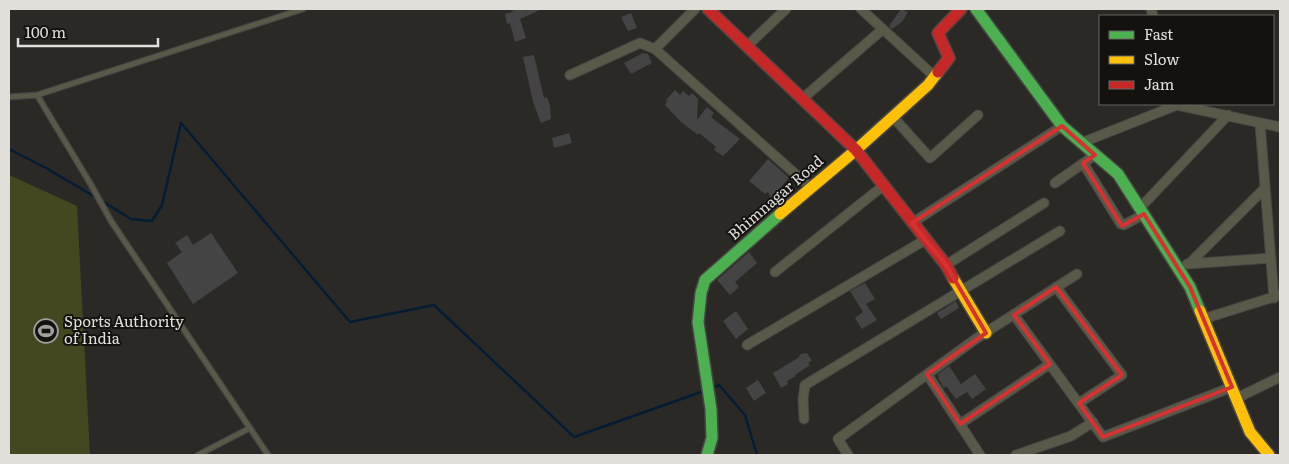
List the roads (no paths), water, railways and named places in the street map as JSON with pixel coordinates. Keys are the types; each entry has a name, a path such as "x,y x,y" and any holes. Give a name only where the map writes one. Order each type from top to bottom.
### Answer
{"street":[{"path":"655,49 696,9"},
{"path":"708,9 856,150 946,265 986,333"},
{"path":"747,46 786,9"},
{"path":"861,9 934,76"},
{"name":"Bhimnagar Road","path":"707,455 712,438 711,409 698,322 701,294 705,280 810,187 856,150 928,85 949,58 938,33 961,9"},
{"path":"981,10 1062,126 1118,174 1142,211 1190,287 1250,432 1269,455"},
{"path":"802,99 883,29"},
{"path":"570,75 640,43 655,49 810,187"},
{"path":"1081,143 1177,105 1280,127"},
{"path":"892,116 930,158 978,115"},
{"path":"1083,163 1121,224 1125,224 1142,211 1228,115"},
{"path":"1204,319 1277,296 1271,258 1260,123"},
{"path":"912,223 1062,126"},
{"path":"1055,183 1096,155"},
{"path":"775,272 883,186"},
{"path":"1189,264 1265,188"},
{"path":"946,265 1044,203"},
{"path":"804,419 803,399 805,385 1060,231"},
{"path":"747,345 925,240"},
{"path":"1176,265 1271,258"},
{"path":"848,455 838,439 986,333 1077,274"},
{"path":"1056,288 1122,375 1078,403"},
{"path":"1014,315 1104,436 1280,377"},
{"path":"960,424 1050,364"},
{"path":"927,374 980,455"},
{"path":"1016,455 1071,436 1092,422"}],"lane":[{"path":"9,96 37,95 303,9"},
{"path":"37,95 90,182 111,221 268,455"},
{"path":"198,455 250,428"}],"waterway":[{"path":"102,201 131,219 152,221 162,205 181,123 350,322 434,305 574,437 704,391"},
{"path":"9,149 97,198"},
{"path":"712,388 719,385 745,415 757,455"}],"place":[{"name":"Sports Authority of India","path":"46,331"}]}
